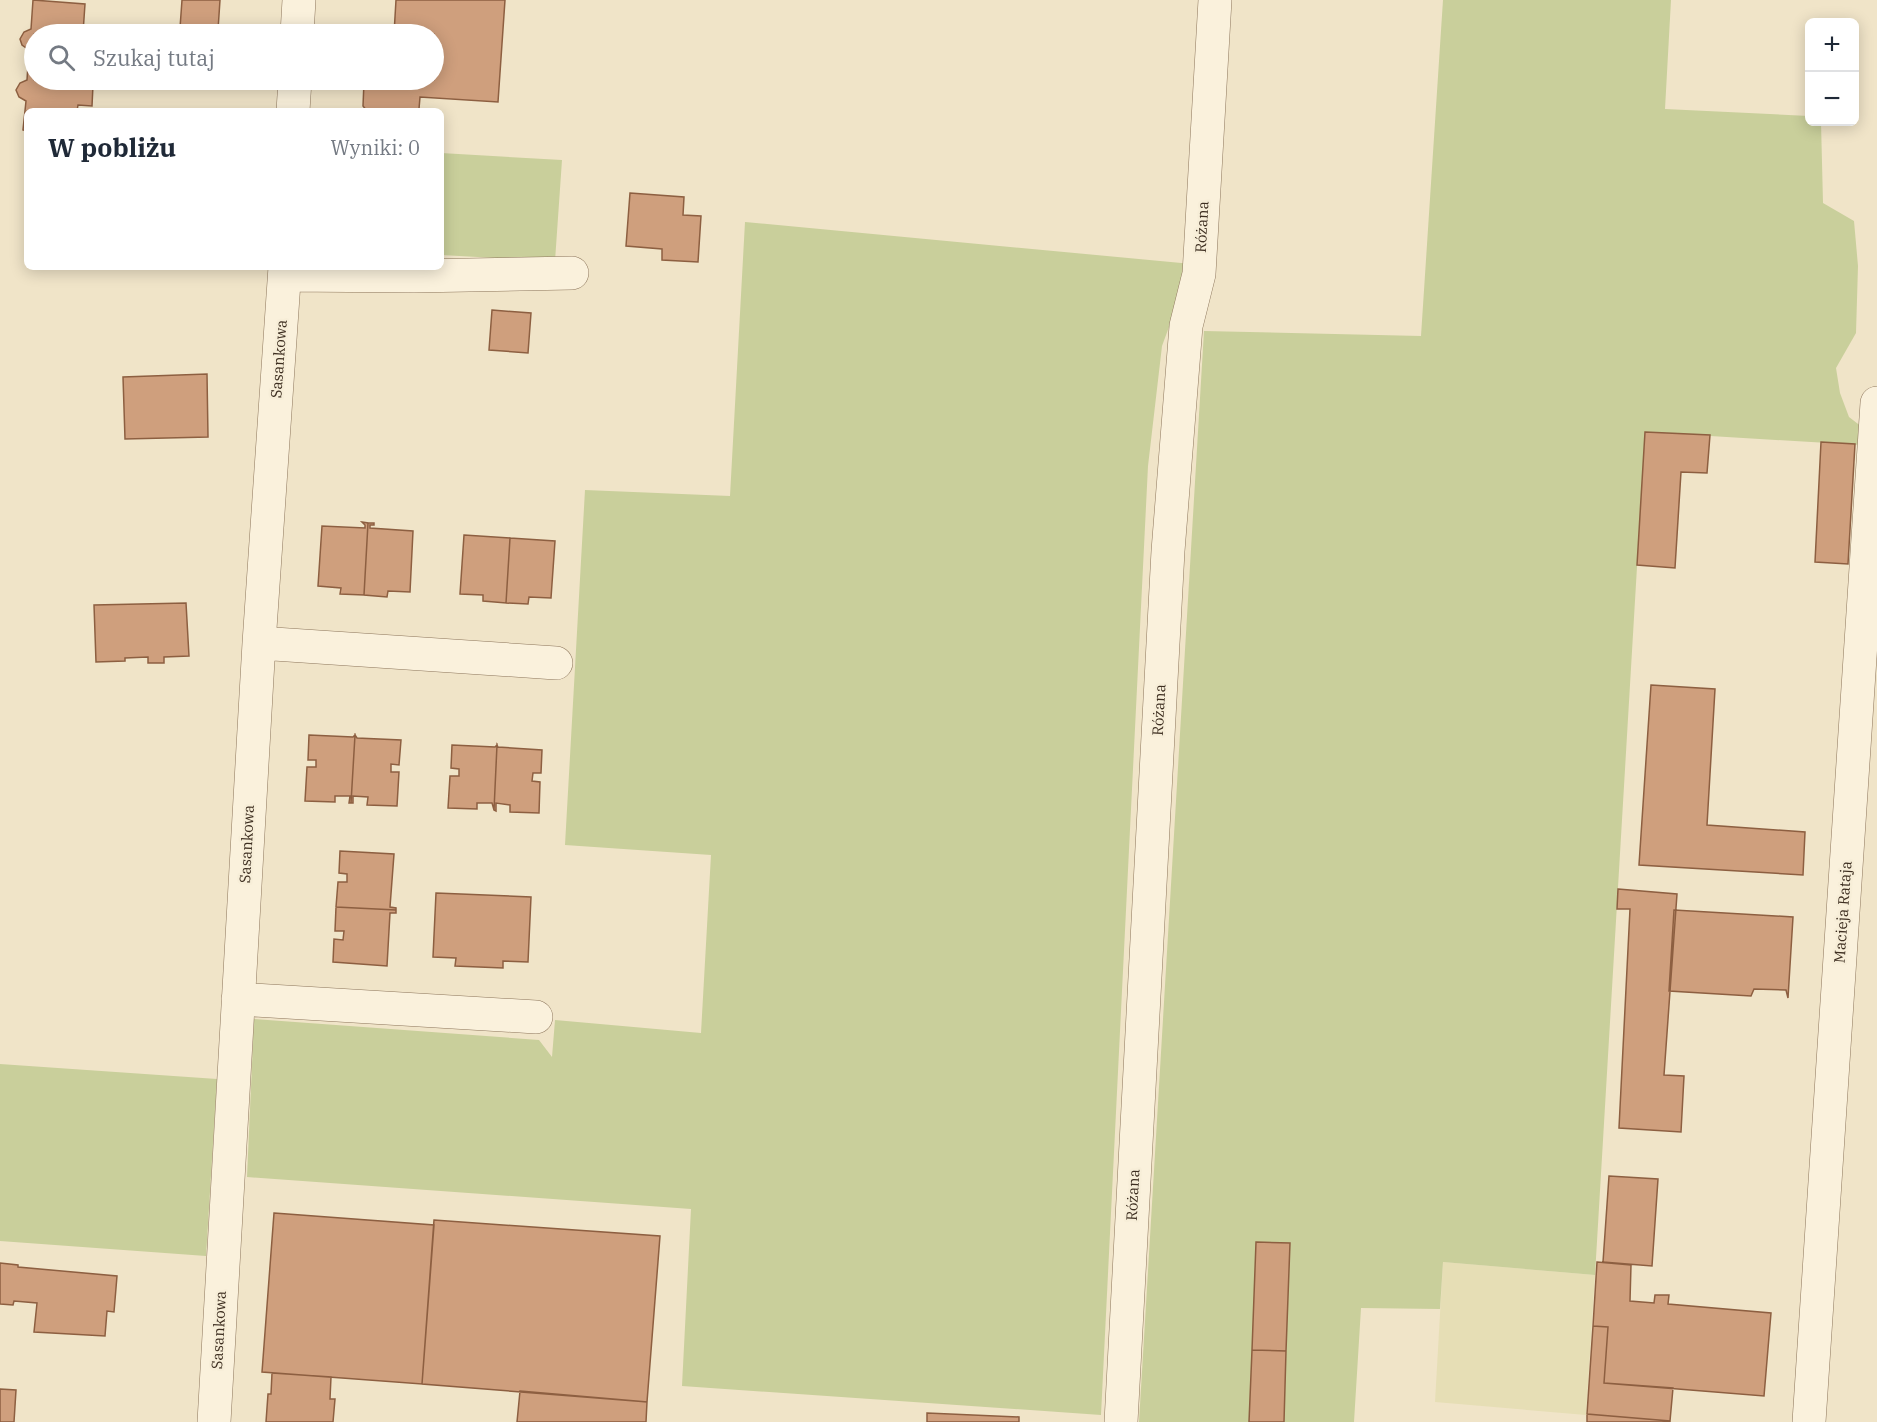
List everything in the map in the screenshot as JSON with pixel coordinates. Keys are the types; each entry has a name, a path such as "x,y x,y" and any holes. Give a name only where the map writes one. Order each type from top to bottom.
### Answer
{"street":[{"path":"298,24 299,0"},
{"name":"Różana","path":"1121,1422 1168,551 1186,326 1199,274 1215,0"},
{"path":"293,108 294,90"},
{"path":"285,271 414,276 572,273"},
{"name":"Sasankowa","path":"214,1422 259,643 285,271"},
{"name":"Macieja Rataja","path":"1809,1422 1877,403"},
{"path":"259,643 556,663"},
{"path":"238,999 536,1017"}],"shaded area":[{"path":"1443,1262 1595,1275 1586,1415 1435,1402"}],"green space":[{"path":"1443,0 1671,0 1665,109 1805,116 1805,126 1821,126 1823,203 1854,221 1858,266 1856,333 1836,368 1840,393 1849,417 1862,427 1861,445 1645,432 1595,1275 1443,1262 1440,1309 1361,1308 1354,1422 1139,1422 1204,331 1421,336"},
{"path":"444,153 562,160 555,261 444,255"},
{"path":"745,222 1192,264 1162,346 1148,466 1101,1415 682,1386 691,1209 247,1177 254,1019 539,1040 552,1057 555,1020 701,1033 711,855 565,845 585,490 730,496"},
{"path":"0,1064 217,1079 206,1256 0,1241"}],"building":[{"path":"33,0 85,4 84,24 31,24"},
{"path":"182,0 220,0 218,24 180,24"},
{"path":"396,0 505,0 498,102 420,97 419,108 365,108 364,90 444,90 444,24 395,24"},
{"path":"24,32 24,46 22,45 20,39"},
{"path":"24,81 24,90 93,90 92,106 25,108 26,101 19,97 16,90"},
{"path":"630,193 684,197 683,215 701,216 698,262 662,260 662,249 626,246"},
{"path":"492,310 531,313 528,353 489,350"},
{"path":"207,374 208,437 125,439 123,377"},
{"path":"1645,432 1710,435 1707,473 1681,472 1675,568 1637,565"},
{"path":"1821,442 1855,444 1848,564 1815,562"},
{"path":"362,522 368,523 364,595 340,594 341,588 318,586 322,526 365,528"},
{"path":"368,523 374,523 370,525 370,528 413,531 410,592 388,591 387,597 364,595"},
{"path":"464,535 510,538 506,603 483,601 483,595 460,594"},
{"path":"510,538 555,541 551,598 529,597 528,604 506,603"},
{"path":"186,603 189,656 164,657 164,663 148,663 148,657 96,662 94,605"},
{"path":"1651,685 1715,689 1707,825 1805,832 1803,875 1639,865"},
{"path":"309,735 353,737 355,735 351,803 349,803 350,796 335,796 335,802 305,801 307,767 316,767 316,760 308,760"},
{"path":"355,735 357,738 401,740 399,765 391,764 391,772 399,772 397,806 367,805 368,797 353,796 353,803 351,803"},
{"path":"452,745 495,747 497,745 494,810 492,803 477,803 477,809 448,808 450,776 459,776 459,769 451,768"},
{"path":"497,745 498,747 542,750 541,773 533,773 532,781 540,782 539,813 510,812 510,805 496,803 496,811 494,810"},
{"path":"340,851 394,854 390,907 396,910 336,907 338,882 347,882 347,874 339,873"},
{"path":"1618,889 1677,894 1664,1075 1684,1076 1681,1132 1619,1128 1630,909 1617,909"},
{"path":"436,893 531,897 528,962 503,961 503,968 455,966 456,958 433,957"},
{"path":"336,907 396,910 396,913 390,913 387,966 333,962 334,939 343,940 344,931 335,931"},
{"path":"1674,910 1793,917 1788,998 1786,990 1754,989 1751,996 1669,991"},
{"path":"1609,1176 1658,1179 1652,1266 1603,1262"},
{"path":"274,1213 434,1225 422,1384 262,1372"},
{"path":"434,1220 660,1236 647,1402 422,1384"},
{"path":"1256,1242 1290,1243 1286,1351 1252,1350"},
{"path":"1597,1262 1631,1265 1630,1301 1654,1303 1655,1295 1669,1295 1668,1304 1771,1313 1764,1396 1604,1383 1608,1327 1593,1326"},
{"path":"0,1263 18,1265 18,1267 117,1276 114,1312 107,1311 105,1336 34,1332 37,1303 14,1301 13,1305 0,1304"},
{"path":"1593,1326 1608,1327 1604,1383 1673,1388 1670,1421 1587,1414"},
{"path":"1252,1350 1286,1351 1284,1422 1249,1422"},
{"path":"272,1373 331,1377 330,1399 335,1399 333,1422 266,1422"},
{"path":"0,1389 16,1390 14,1422 0,1422"},
{"path":"520,1391 647,1402 646,1422 517,1422"},
{"path":"927,1413 1019,1417 1019,1422 927,1422"},
{"path":"1587,1414 1670,1421 1670,1422 1587,1422"}]}
